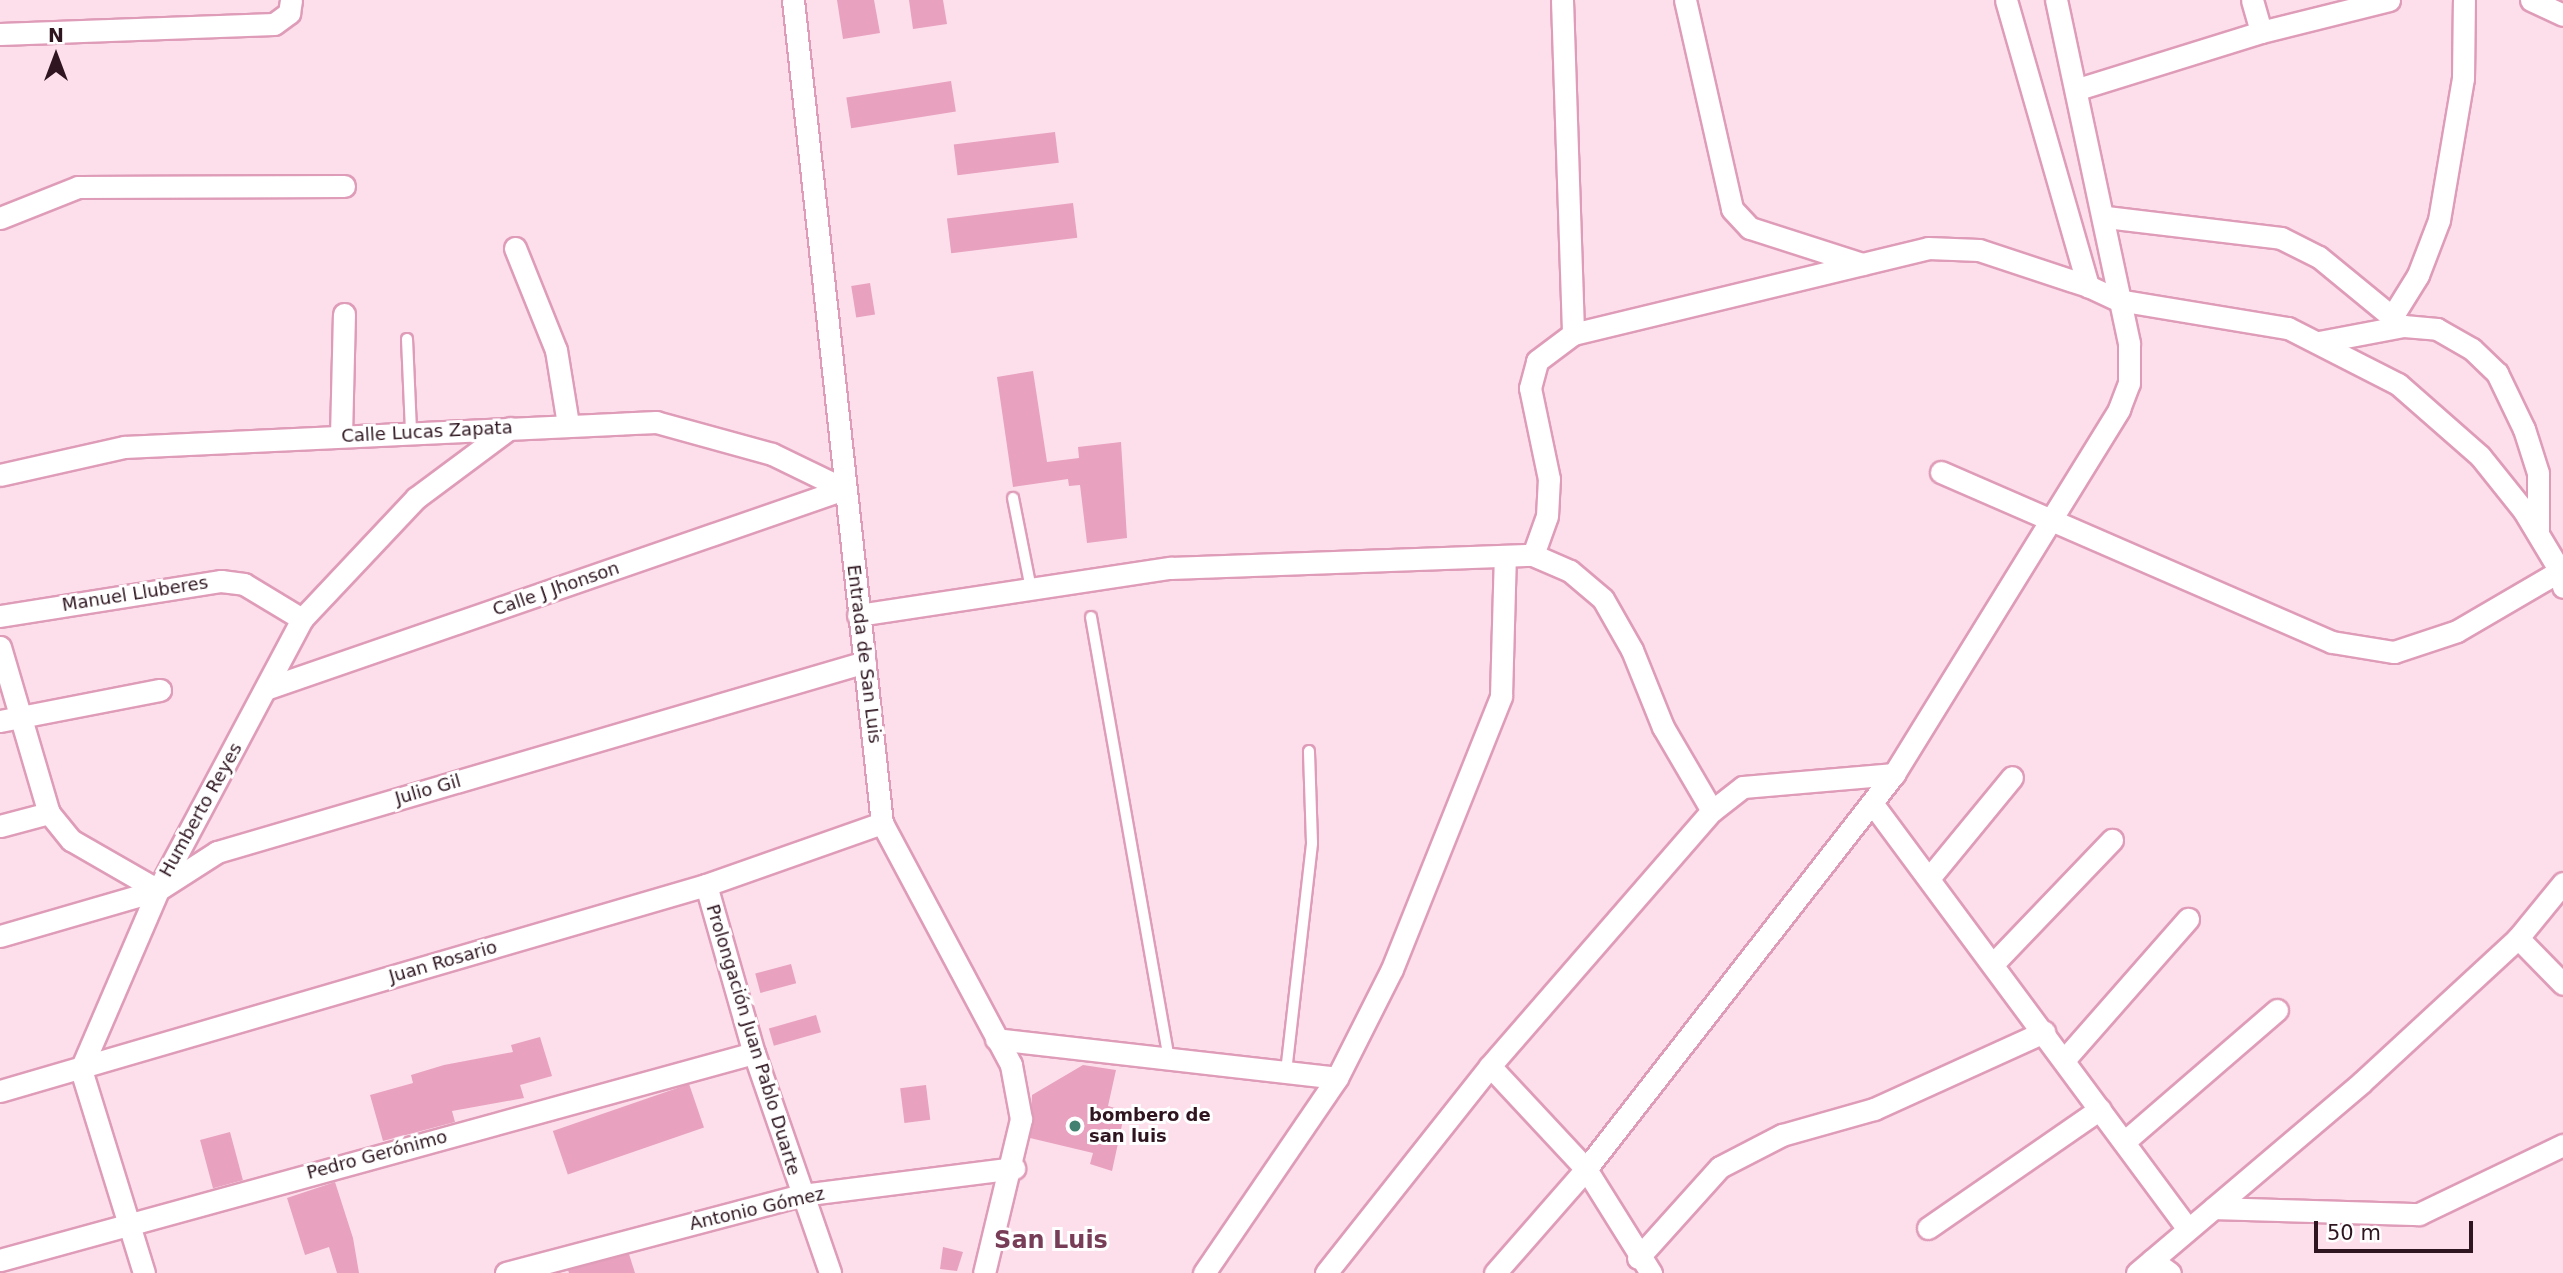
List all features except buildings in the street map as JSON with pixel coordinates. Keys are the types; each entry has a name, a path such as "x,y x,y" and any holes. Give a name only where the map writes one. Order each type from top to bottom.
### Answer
{"street":[{"path":"0,34 274,24 289,13 291,0"},
{"name":"Entrada de San Luis","path":"793,0 882,823 1011,1065 1021,1119 1014,1168 984,1273"},
{"path":"1562,0 1573,334"},
{"path":"1685,0 1732,209 1750,229 1862,264"},
{"path":"2006,0 2088,286"},
{"path":"1495,1273 1586,1169 1894,774 2048,523 2129,383 2129,344 2118,300 2106,217 2056,0"},
{"path":"2252,0 2260,32"},
{"path":"2078,89 2260,32 2389,0"},
{"path":"2106,217 2281,238 2319,257 2392,317 2418,275 2439,220 2463,78 2464,0"},
{"path":"2531,0 2563,15"},
{"path":"0,219 78,187 344,186"},
{"path":"515,248 556,350 568,424"},
{"path":"1533,555 1547,516 1549,479 1530,388 1537,361 1573,334 1928,248 1979,250 2088,286 2118,300 2288,328 2319,342 2398,384 2480,456 2538,534 2562,576 2457,632 2394,652 2332,642 2048,523 1941,472"},
{"path":"341,436 344,314"},
{"path":"2319,342 2404,326 2437,329 2472,349 2497,373 2524,429 2538,473 2538,534"},
{"name":"Calle Lucas Zapata","path":"0,475 124,447 411,431 656,422 772,454 844,489"},
{"name":"Humberto Reyes","path":"81,1069 158,890 302,620 416,498 510,428"},
{"name":"Calle J Jhonson","path":"268,688 844,489"},
{"path":"858,614 1170,568 1533,555 1570,571 1603,599 1632,650 1662,727 1713,811"},
{"path":"1204,1273 1336,1078 1392,969 1492,722 1506,673 1505,556"},
{"name":"Manuel Lluberes","path":"0,615 221,580 244,584 302,620"},
{"path":"0,647 10,718 49,813 71,840 158,890"},
{"name":"Julio Gil","path":"0,936 158,890 217,852 865,662"},
{"path":"10,718 160,690"},
{"path":"1326,1273 1490,1066 1713,811 1743,787 1894,774"},
{"path":"1930,877 2012,776"},
{"path":"1872,803 1930,877 2188,1229"},
{"path":"0,826 49,813"},
{"name":"Juan Rosario","path":"0,1091 706,885 882,823"},
{"path":"1993,964 2112,840"},
{"path":"2144,1267 2518,937 2563,883"},
{"name":"Prolongación Juan Pablo Duarte","path":"706,885 754,1052 830,1273"},
{"path":"2064,1060 2188,919"},
{"path":"2518,937 2563,984"},
{"path":"2124,1142 2277,1010"},
{"path":"1490,1066 1586,1169 1644,1265 1720,1167 1782,1135 1874,1110 2043,1032"},
{"path":"996,1039 1336,1078"},
{"name":"Pedro Gerónimo","path":"0,1260 754,1052"},
{"path":"81,1069 144,1273"},
{"path":"1928,1228 2099,1109"},
{"path":"2214,1208 2419,1214 2563,1145"},
{"name":"Antonio Gómez","path":"506,1273 801,1195 1014,1168"},
{"path":"2144,1267 2170,1273"}],"lane":[{"path":"407,338 411,431"},
{"path":"1013,498 1031,589"},
{"path":"1091,617 1170,1059"},
{"path":"1286,1072 1312,843 1308,751"}],"place":[{"name":"bombero de san luis","path":"1075,1126"}],"district":[{"name":"San Luis","path":"1051,1241"}]}
